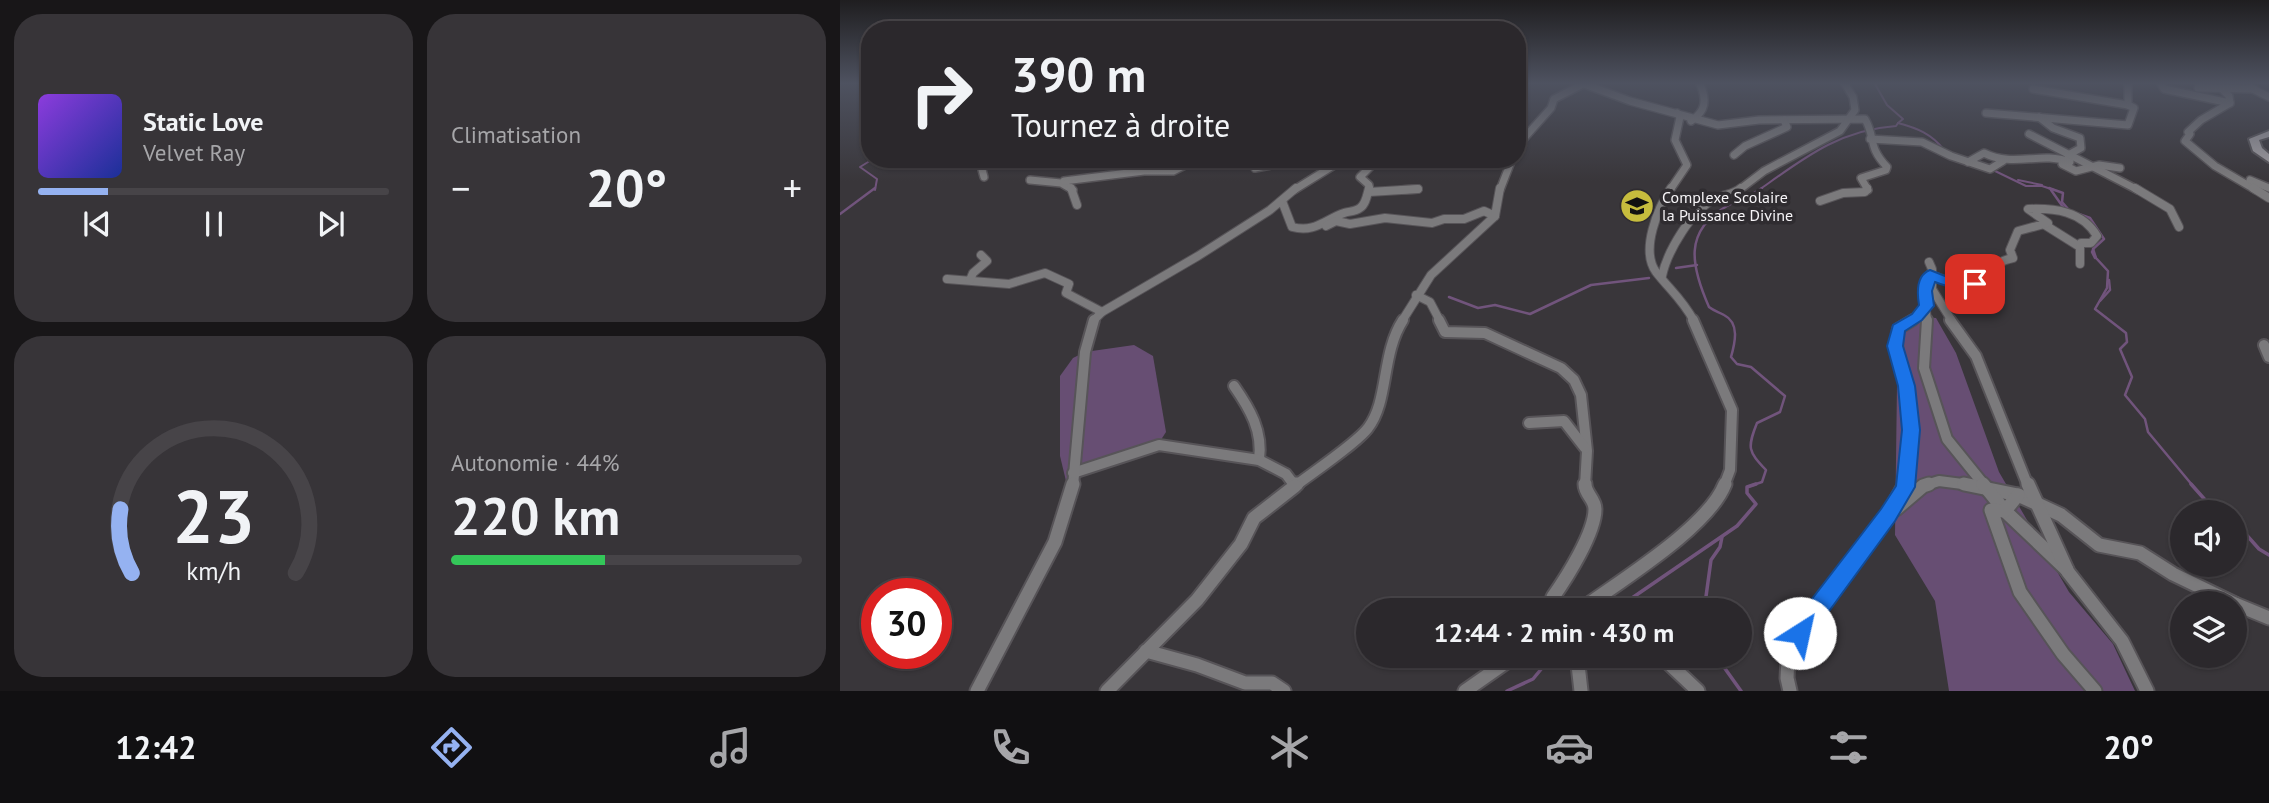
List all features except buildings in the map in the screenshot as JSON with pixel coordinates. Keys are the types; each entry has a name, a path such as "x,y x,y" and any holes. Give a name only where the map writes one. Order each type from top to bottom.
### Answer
{"street":[{"path":"1526,136 1544,116"},
{"path":"1597,598 1696,525 1721,494 1730,470 1732,410 1727,395 1692,318 1651,264 1650,247 1661,204 1687,165 1675,140 1679,116"},
{"path":"1685,116 1726,127 1754,121 1850,120 1857,117 1865,119 1870,128 1870,139 1875,152 1887,167 1886,170 1861,178 1868,190 1865,192 1843,193 1820,201"},
{"path":"1677,128 1699,116"},
{"path":"1662,276 1665,260 1699,209 1716,198 1735,193 1764,171 1840,131 1853,116"},
{"path":"2029,116 2128,125 2130,116"},
{"path":"2207,116 2185,139 2196,152 2215,166 2269,198"},
{"path":"1870,139 1886,139 1906,144 1922,142 1990,169 2004,161 2037,156 2061,158 2081,148 2080,138 2049,128 2039,117"},
{"path":"1734,155 1742,146 1773,136 1787,127 1784,120"},
{"path":"2029,134 2156,200 2170,209 2179,227"},
{"path":"2269,134 2254,139 2257,149 2269,159"},
{"path":"1968,162 1984,153 2004,161"},
{"path":"2061,158 2070,162 2062,164 2076,171 2093,167 2120,168"},
{"path":"2215,166 2269,188"},
{"path":"982,168 984,177"},
{"path":"1030,180 1064,181 1144,170 1173,171 1179,168"},
{"path":"977,691 1056,541 1069,507 1085,352 1093,320 1102,312 1198,256 1283,201 1303,183 1329,168"},
{"path":"1326,226 1342,213 1360,209 1369,192 1369,185 1360,177 1369,168"},
{"path":"1107,691 1197,600 1241,544 1254,518 1368,429 1381,397 1383,371 1391,342 1416,295 1432,275 1494,216 1501,185 1508,168"},
{"path":"1064,181 1072,186 1077,205"},
{"path":"1369,192 1418,190"},
{"path":"1283,201 1292,227 1299,230 1326,226 1336,221 1350,224 1385,218 1432,223 1444,219 1464,219 1485,211 1494,216"},
{"path":"2045,225 2048,223 2028,209 2064,212 2088,222 2097,236 2091,243 2081,243 2080,264"},
{"path":"1930,268 1948,282 1975,284 1986,278 1998,261 2013,258 2010,250 2018,231 2045,225 2080,247"},
{"path":"970,280 973,272 987,261 981,255"},
{"path":"1930,268 1936,295 1943,310 1970,345 1979,362 2067,570 2079,589 2118,635 2147,691"},
{"path":"1930,268 1924,291 1927,306 1924,368 1947,439 2005,511 2067,570"},
{"path":"947,279 1009,284 1045,273 1069,284 1066,293 1102,312"},
{"path":"1416,295 1430,302 1445,332 1485,333 1561,368 1573,380 1581,395 1587,451 1585,489 1595,505 1594,518 1572,572 1553,598"},
{"path":"1790,691 1787,678 1788,659 1800,633 1888,515 1905,487 1910,452 1906,386 1895,346 1898,329 1917,317 1936,295"},
{"path":"2264,345 2269,358"},
{"path":"1234,386 1252,411 1262,446 1259,460"},
{"path":"1529,423 1562,418 1568,420 1587,451"},
{"path":"1073,473 1159,446 1259,460 1286,474 1295,486"},
{"path":"1888,515 1923,486 1940,481 1987,487 2037,502 2060,515 2099,545 2140,552 2173,574 2208,591"},
{"path":"2005,511 2018,495"},
{"path":"2005,511 1991,510 2020,592 2063,654 2095,691"},
{"path":"2247,609 2269,618"},
{"path":"1146,651 1204,667 1228,679 1256,686 1272,683 1284,691"},
{"path":"1465,691 1498,668"},
{"path":"1579,668 1581,691"},
{"path":"1674,668 1698,691"}],"shaded area":[{"path":"1923,317 1936,318 1956,353 1999,472 2069,592 2113,644 2135,691 1949,691 1935,601 1895,535 1897,384 1893,353 1901,330"},
{"path":"1134,345 1153,356 1166,432 1155,449 1066,481 1060,456 1060,376 1073,358 1085,352"}],"waterway":[{"path":"1898,123 1903,119 1900,116"},
{"path":"1760,189 1791,167 1839,140 1857,133 1896,126 1898,123"},
{"path":"1898,123 1924,132 1944,150"},
{"path":"861,168 877,179 875,190"},
{"path":"1993,170 2026,186 2042,186 2054,190"},
{"path":"2018,180 2042,185"},
{"path":"840,214 875,188"},
{"path":"2049,188 2063,193 2062,202 2069,210"},
{"path":"1695,265 1697,238 1703,227 1727,206 1760,189"},
{"path":"2051,190 2063,207"},
{"path":"2079,214 2090,218 2104,239 2094,248"},
{"path":"2094,248 2098,239"},
{"path":"2093,249 2096,258 2108,271 2107,288 2095,309 2126,333 2127,342 2120,349 2132,377 2125,395 2145,419 2148,432 2193,486"},
{"path":"2093,249 2095,258"},
{"path":"1632,598 1737,526 1756,504 1747,493 1747,487 1762,482 1766,470 1751,449 1752,438 1757,423 1780,412 1785,396 1751,367 1737,364 1731,357 1735,340 1734,328 1729,319 1709,307 1695,265"},
{"path":"1676,268 1695,265"},
{"path":"1449,297 1478,308 1495,305 1530,314 1591,285 1649,278"},
{"path":"2100,301 2110,290 2109,280"},
{"path":"2191,484 2205,500"},
{"path":"2247,536 2259,549 2269,555"},
{"path":"1706,598 1711,560 1720,547 1722,537"},
{"path":"1507,691 1533,679 1542,668"},
{"path":"1725,668 1741,691"}],"place":[{"name":"Complexe Scolaire la Puissance Divine","path":"1637,206"}],"route":[{"path":"1800,633 1888,515 1905,487 1911,430 1906,386 1895,346 1898,329 1917,317 1927,306 1924,291 1930,274 1948,282 1975,284"}]}
